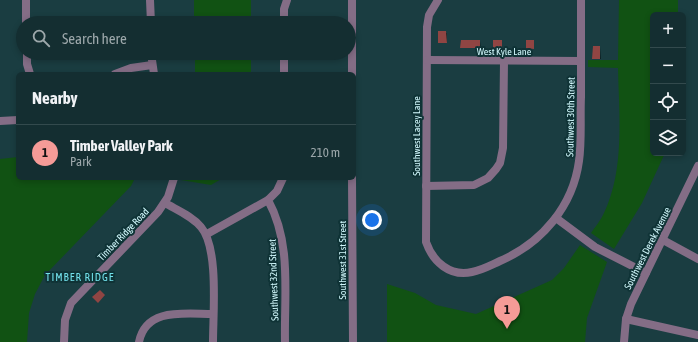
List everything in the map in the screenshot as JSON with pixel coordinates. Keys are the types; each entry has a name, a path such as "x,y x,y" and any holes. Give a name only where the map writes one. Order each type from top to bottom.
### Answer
{"street":[{"path":"26,0 26,16"},
{"path":"150,0 151,16"},
{"path":"284,16 284,9 287,0"},
{"path":"352,0 352,16"},
{"name":"Southwest 30th Street","path":"443,266 456,272 469,273 502,260 528,245 556,218 572,186 579,162 581,0"},
{"name":"Southwest Lacey Lane","path":"437,1 432,8 427,22 426,242 432,256 443,266"},
{"path":"27,60 27,68 29,72"},
{"path":"152,60 154,72"},
{"path":"284,60 284,72"},
{"path":"352,60 352,72"},
{"name":"West Kyle Lane","path":"427,60 581,61"},
{"path":"426,186 474,185 492,175 500,163 503,148 504,60"},
{"path":"121,72 132,68 152,65"},
{"path":"0,122 16,120"},
{"name":"Southwest Derek Avenue","path":"624,342 626,319 631,304 696,178 698,166"},
{"name":"Timber Ridge Road","path":"64,342 65,320 74,300 151,220 165,203 173,180"},
{"path":"207,234 268,200 277,191 282,180"},
{"name":"Southwest 31st Street","path":"352,180 353,342"},
{"name":"Southwest 32nd Street","path":"268,200 279,225 284,248 285,342"},
{"path":"165,203 195,221 207,234 212,249 213,342"},
{"path":"556,218 595,247 646,273"},
{"path":"663,240 698,259"},
{"path":"138,342 143,329 148,323 160,316 213,314"},
{"path":"626,319 698,335"}],"green space":[{"path":"194,0 251,0 251,16 194,16"},
{"path":"619,0 678,0 678,12 650,12 650,156 664,156 642,203 614,249 591,233 600,221 611,196 618,160 620,123 618,68 588,67 588,60 618,60"},
{"path":"195,60 251,60 251,72 195,72"},
{"path":"16,157 16,180 134,180 131,186 45,275 35,294 29,313 27,342 0,342 0,159"},
{"path":"181,180 220,180 211,185"},
{"path":"580,245 607,262 587,318 585,342 387,342 387,284 415,293 436,305 476,314 552,280 564,268"}],"building":[{"path":"438,31 446,31 447,43 438,43"},
{"path":"461,40 480,40 480,48 460,48"},
{"path":"493,40 502,40 502,49 493,48"},
{"path":"526,40 534,40 534,49 526,48"},
{"path":"593,46 600,46 600,59 592,59"},
{"path":"100,290 105,295 98,303 92,297"}],"place":[{"name":"Timber Valley Park","path":"507,329"}],"district":[{"name":"TIMBER RIDGE","path":"80,277"}]}
